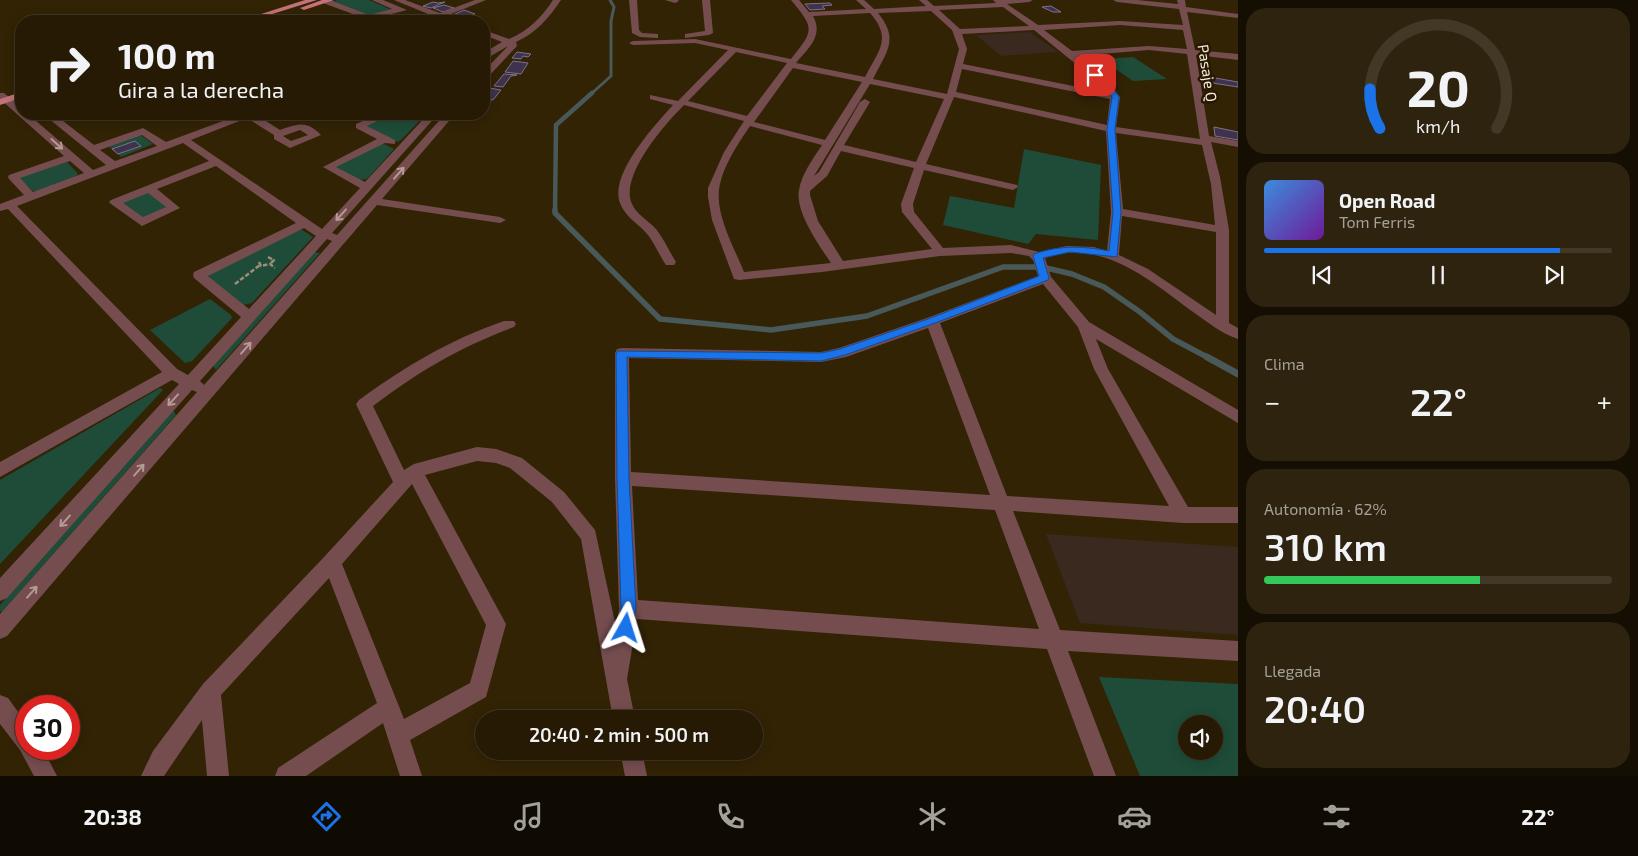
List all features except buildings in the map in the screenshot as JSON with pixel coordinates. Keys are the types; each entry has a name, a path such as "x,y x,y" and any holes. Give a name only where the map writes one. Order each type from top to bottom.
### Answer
{"main road":[{"path":"263,15 313,0"},
{"path":"282,15 328,1"},
{"path":"2,98 15,93"}],"street":[{"path":"376,0 414,15"},
{"path":"398,0 436,15"},
{"path":"442,15 482,0"},
{"path":"490,53 510,44 537,24 557,0"},
{"path":"633,0 636,31 640,35 675,37 709,33 706,0"},
{"path":"669,0 674,1"},
{"path":"796,0 813,21 814,32 812,38 749,121 726,159 714,189 718,216 738,276 940,252 1011,249 1033,253 1038,258 1044,278 1084,325 1238,417"},
{"path":"839,265 832,257 808,211 804,196 814,165 868,78 887,40 884,28 872,11 860,0"},
{"path":"923,0 956,29 963,49 951,94 920,165 907,204 908,212 940,252"},
{"path":"808,14 934,8 1028,0"},
{"path":"1117,0 1182,6 1238,16"},
{"path":"328,1 362,15"},
{"path":"1000,2 1071,54 1107,85 1115,97 1111,129 1117,212 1113,255"},
{"name":"Pasaje Q","path":"1182,6 1188,28 1190,52 1205,142 1216,182 1223,230 1222,326"},
{"path":"379,15 399,9"},
{"path":"957,32 1120,23 1188,28"},
{"path":"490,35 510,44"},
{"path":"633,43 695,41 1111,129 1205,142 1238,144"},
{"path":"490,42 510,44"},
{"path":"490,69 510,44"},
{"path":"1071,54 1149,48 1238,58"},
{"path":"670,262 650,230 635,217 624,197 628,173 634,160 681,103 734,49"},
{"path":"960,66 1115,97"},
{"path":"653,97 826,143"},
{"path":"2,98 15,108"},
{"path":"805,189 823,174 865,102"},
{"path":"30,120 91,174"},
{"path":"56,120 114,166"},
{"path":"208,392 188,384 172,373 5,206 233,120"},
{"path":"258,120 279,134"},
{"path":"373,120 359,126 402,147"},
{"path":"0,592 427,120"},
{"path":"0,629 445,120"},
{"path":"92,149 143,131 164,146"},
{"path":"184,139 304,223 323,235 341,239"},
{"path":"366,187 328,167 385,139"},
{"path":"1205,142 1238,152"},
{"path":"838,147 1013,187"},
{"path":"32,197 13,177 71,157"},
{"path":"150,189 216,162"},
{"path":"374,201 500,220"},
{"path":"1117,212 1223,230"},
{"path":"249,316 199,275 304,223"},
{"path":"1038,258 1056,250 1070,249 1085,249 1113,255 1145,273 1222,326 1238,334"},
{"path":"617,686 628,608 623,478 622,354 821,357 841,353 932,321 1044,278"},
{"path":"932,321 1104,776"},
{"path":"397,735 479,690 496,624 364,404 399,378 435,356 472,338 509,324"},
{"path":"1084,325 1101,368 1183,515"},
{"path":"0,470 172,373"},
{"path":"152,776 161,759 210,690 332,562 408,477 477,454 496,456 516,463 558,497 589,536 622,710"},
{"path":"623,478 1183,515 1238,515"},
{"path":"332,562 389,707 411,776"},
{"path":"628,608 1054,640 1238,651"},
{"path":"210,690 218,776"},
{"path":"0,706 15,726"},
{"path":"286,776 389,707"},
{"path":"37,760 46,776"},
{"path":"633,760 636,776"}],"path":[{"path":"234,284 260,265 270,264 274,260 263,258 259,262 260,265"}],"shaded area":[{"path":"1030,32 1058,52 1001,56 976,35"},
{"path":"1046,534 1238,547 1238,635 1080,623"}],"green space":[{"path":"337,0 369,0 392,10 378,15 362,15 332,2"},
{"path":"1133,57 1167,79 1133,81 1101,59"},
{"path":"379,120 420,120 400,141 395,142 366,126"},
{"path":"139,134 153,144 121,157 108,146"},
{"path":"384,144 394,149 367,179 359,180 334,167 377,145"},
{"path":"1024,149 1101,165 1098,240 1036,234 1028,244 943,225 950,196 1014,208"},
{"path":"67,162 78,174 76,176 38,191 33,191 18,178"},
{"path":"143,192 148,193 167,207 141,219 121,203"},
{"path":"299,228 313,237 252,303 243,305 208,276 213,271"},
{"path":"314,252 320,253 216,370 213,366"},
{"path":"210,299 231,315 232,318 192,361 185,363 150,330"},
{"path":"160,388 163,390 0,564 0,480"},
{"path":"173,410 176,415 2,612 0,611 0,605"},
{"path":"1099,677 1238,684 1238,776 1140,776"}],"waterway":[{"path":"591,94 611,76 611,21 614,7 610,0"},
{"path":"555,211 556,125 592,93"},
{"path":"555,211 660,319 771,330 867,316 1003,267 1042,267 1072,274 1104,287 1140,312 1173,339 1209,358"},
{"path":"1207,357 1238,374"}],"route":[{"path":"626,628 628,608 623,478 622,354 821,357 841,353 932,321 1044,278 1037,256 1045,253 1056,250 1085,249 1113,255 1117,212 1111,129 1115,97 1107,85 1095,75"}]}
